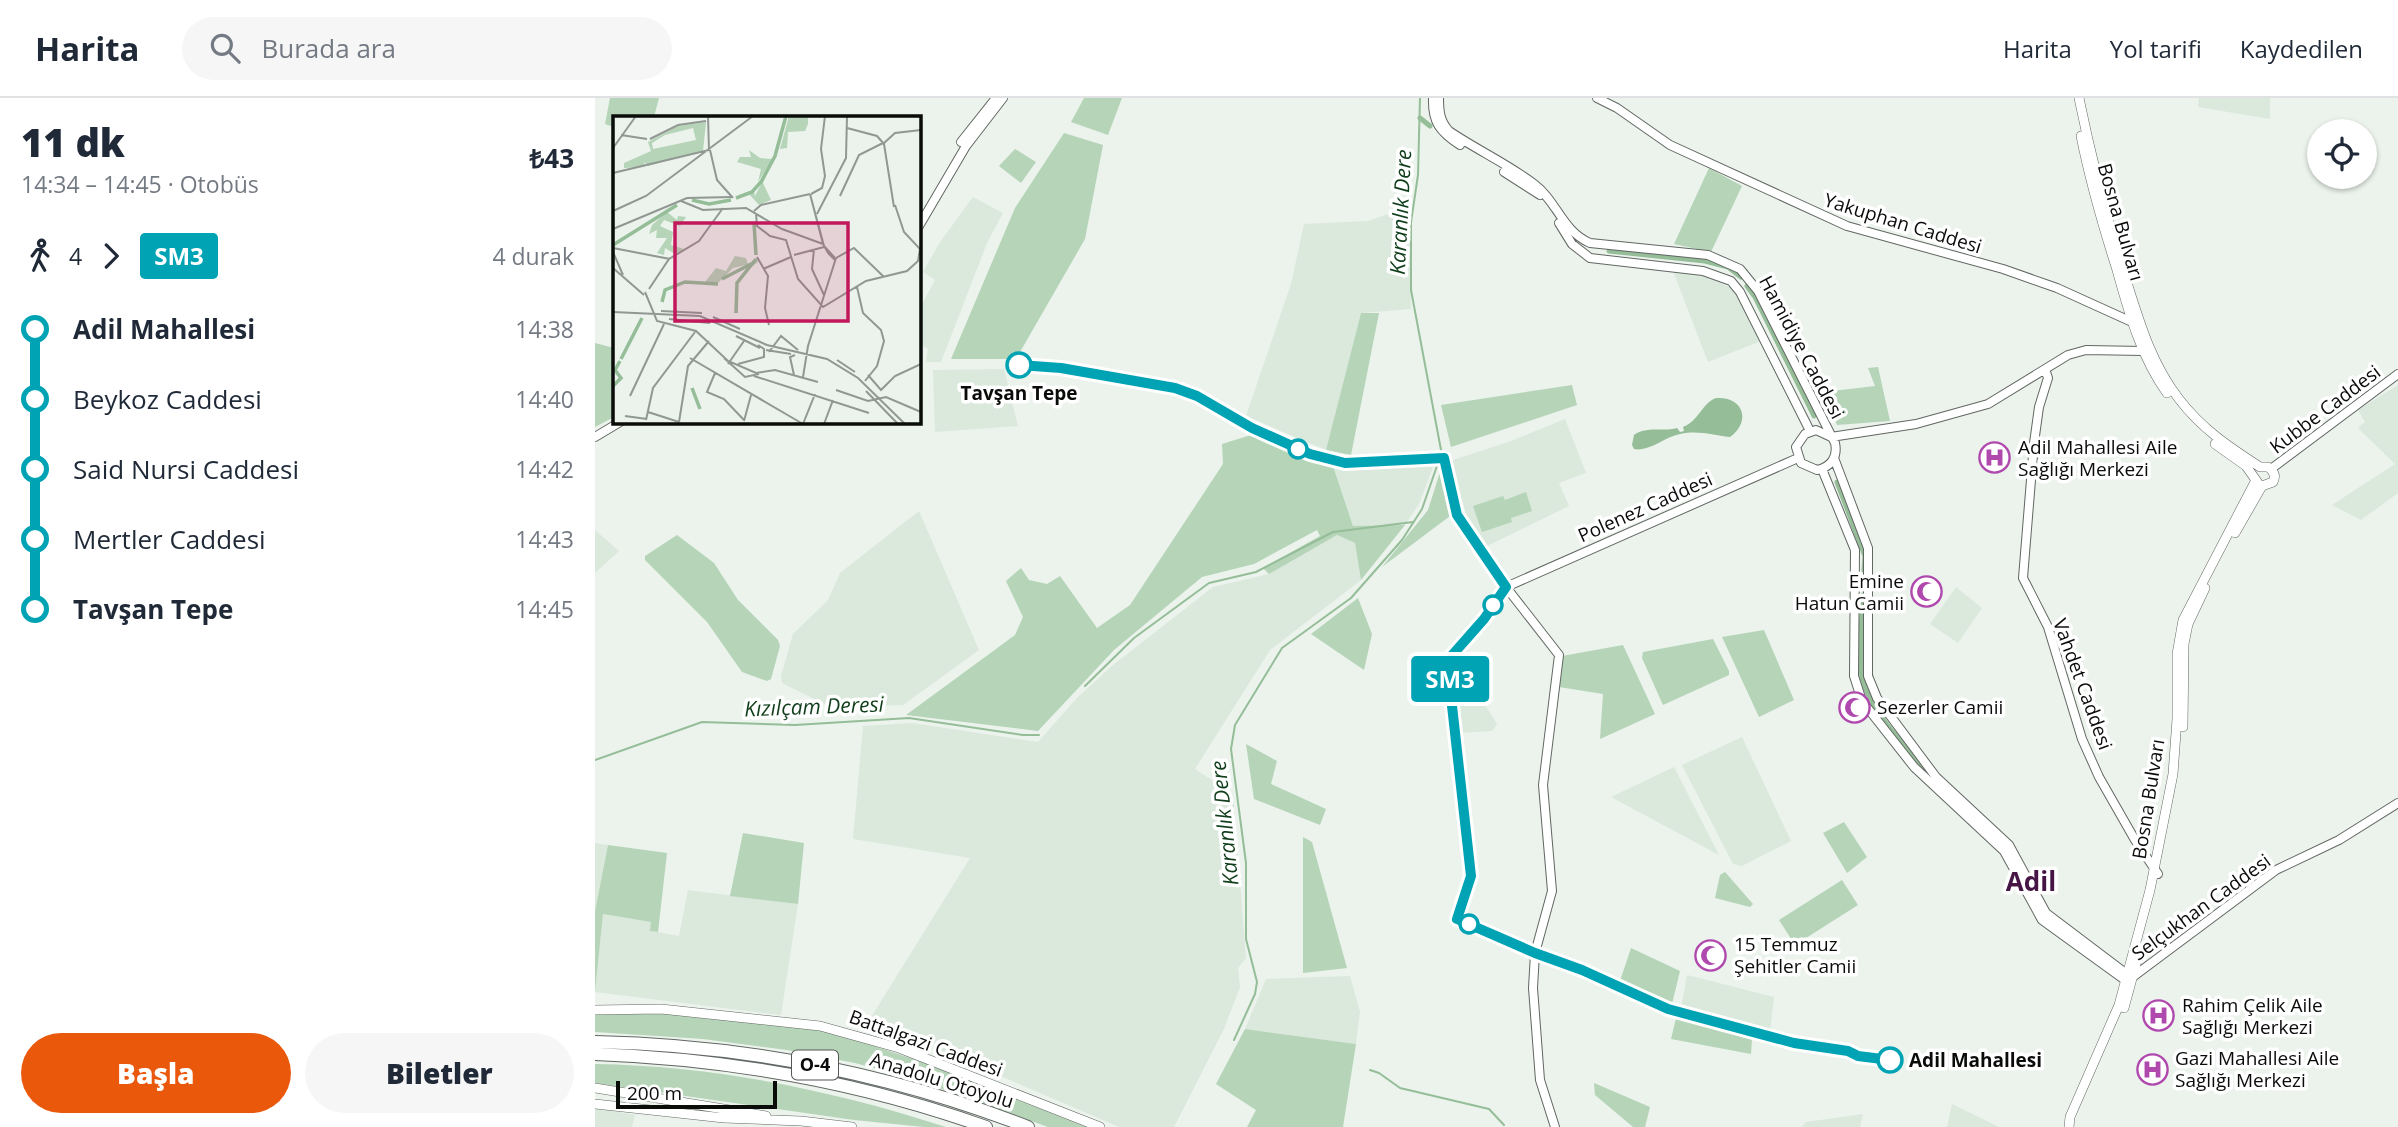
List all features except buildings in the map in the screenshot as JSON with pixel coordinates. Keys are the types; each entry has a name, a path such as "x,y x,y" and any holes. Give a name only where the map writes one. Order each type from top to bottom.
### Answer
{"highway":[{"name":"Anadolu Otoyolu","path":"595,1042 683,1045 762,1055 859,1074 977,1107 1028,1127"},
{"name":"Anadolu Otoyolu","path":"595,1054 681,1059 816,1079 939,1110 986,1127"},
{"path":"816,1079 963,1127"}],"main road":[{"name":"Bosna Bulvarı","path":"2074,1127 2125,1007 2156,871 2174,761 2177,654 2182,621 2258,481 2246,467 2202,434 2184,415 2160,382 2143,351 2096,202 2077,98"},
{"name":"Bosna Bulvarı","path":"2077,98 2110,228 2137,316 2154,359 2169,385 2193,416 2213,436 2260,467"},
{"path":"2260,467 2271,469 2274,480 2268,486 2258,481 2260,467"},
{"name":"Bosna Bulvarı","path":"2069,1127 2070,1117 2130,979"},
{"name":"Battalgazi Caddesi","path":"595,1010 650,1009 758,1018 841,1031 949,1067 1100,1127"},
{"path":"595,1088 852,1127"},
{"path":"595,1104 724,1118 801,1121"}],"street":[{"path":"1433,98 1434,118 1439,128 1448,137 1538,193 1550,207 1572,244 1590,258 1696,269 1731,281 1738,289 1810,431"},
{"name":"Hamidiye Caddesi","path":"1439,98 1442,124 1534,184 1552,202 1569,229 1579,238 1590,243 1708,255 1732,265 1748,276 1831,437"},
{"name":"Yakuphan Caddesi","path":"1597,98 1617,108 1670,145 1847,226 2011,271 2132,321"},
{"path":"921,214 962,142 997,101"},
{"path":"921,222 944,175"},
{"path":"1738,289 1748,276"},
{"path":"1831,437 1916,424 1988,404 2068,355 2086,350 2143,351"},
{"name":"Vahdet Caddesi","path":"2045,369 2048,378 2039,407 2034,443 2023,578 2048,627 2083,739 2099,777 2134,840 2156,871"},
{"name":"Kubbe Caddesi","path":"2271,469 2398,374"},
{"path":"595,435 613,423"},
{"path":"595,435 617,424"},
{"path":"1834,458 1822,469 1806,467 1798,458 1798,442 1810,431 1822,431 1831,437 1836,449 1834,458 1868,548 1869,683 1879,702 1929,775 2005,841 2050,917 2130,979"},
{"path":"1444,458 1457,515 1506,587 1559,655 1543,785 1552,891 1535,953 1533,988 1540,1080 1555,1127"},
{"name":"Polenez Caddesi","path":"1506,587 1798,458"},
{"path":"1822,469 1855,550 1855,685 1866,708 2004,851 2042,920 2130,979"},
{"path":"1856,579 1870,587"},
{"name":"Selçukhan Caddesi","path":"2130,979 2276,870 2339,839 2398,803"},
{"path":"2028,894 2031,884"}],"shaded area":[{"path":"610,98 659,98 654,116 613,116 613,127 605,124"},
{"path":"1084,98 1122,98 1108,135 1071,122"},
{"path":"2199,98 2270,98 2270,119 2198,107"},
{"path":"1064,133 1103,145 1085,239 1016,359 951,359 1015,208"},
{"path":"1015,149 1036,162 1021,183 999,166"},
{"path":"1709,168 1742,186 1711,252 1674,244"},
{"path":"973,197 1003,213 987,243 941,362 926,362 928,349 921,344 921,306 935,280 923,272 940,242"},
{"path":"1408,207 1411,309 1361,313 1326,450 1246,416 1291,284 1304,224 1368,221"},
{"path":"1673,271 1702,275 1732,288 1761,341 1708,362"},
{"path":"1361,313 1379,313 1351,455 1326,450"},
{"path":"595,343 613,348 613,418 595,427"},
{"path":"1878,367 1890,421 1837,425 1824,392 1875,386 1868,368"},
{"path":"1004,369 1018,426 935,432 933,370"},
{"path":"1572,385 1577,405 1451,447 1441,405"},
{"path":"2398,385 2398,493 2361,520 2332,505 2395,464 2358,428 2365,422 2358,410"},
{"path":"1716,398 1733,401 1741,411 1741,424 1730,437 1687,433 1646,448 1634,449 1634,435 1649,430 1677,428 1680,432 1684,431 1683,427"},
{"path":"1565,419 1586,473 1559,483 1569,506 1485,547 1468,520 1450,461 1511,441"},
{"path":"1251,435 1333,466 1353,526 1405,525 1361,580 1355,543 1337,535 1269,574 1263,568 1320,536 1317,530 1254,564 1202,577 1114,650 1038,731 906,715 1015,635 1023,617 1006,581 1021,568 1029,580 1047,584 1060,576 1097,628 1130,605 1223,464 1222,444"},
{"path":"1435,462 1419,504 1405,525 1353,526 1333,466"},
{"path":"1441,469 1445,469 1454,513 1382,567 1428,510"},
{"path":"1526,492 1532,511 1511,518 1512,522 1482,532 1473,506 1503,496 1505,500"},
{"path":"919,511 979,650 903,705 831,707 782,683 781,676 793,634 828,600 840,573"},
{"path":"595,530 619,551 595,573"},
{"path":"677,535 714,563 738,600 778,640 780,646 771,679 767,681 742,672 707,622 645,560 645,556"},
{"path":"1337,535 1355,543 1361,580 1270,650 1195,769 1233,794 1246,958 1238,968 1240,987 1224,1029 1174,1127 1119,1127 977,1066 887,1032 870,1019 970,858 853,839 863,726 912,723 1038,742 1077,698 1113,665 1213,587 1269,574"},
{"path":"1956,587 1982,608 1958,643 1930,624"},
{"path":"1358,598 1372,634 1364,670 1311,634"},
{"path":"1764,630 1794,700 1759,717 1722,637"},
{"path":"1713,639 1729,675 1663,705 1642,658 1643,652"},
{"path":"1623,645 1655,714 1600,739 1603,694 1559,687 1562,656"},
{"path":"1474,687 1497,724 1492,731 1460,733 1456,696"},
{"path":"1742,737 1791,841 1742,866 1733,864 1682,765"},
{"path":"1246,744 1277,761 1271,784 1326,809 1320,825 1254,799"},
{"path":"1674,767 1719,855 1611,797"},
{"path":"1844,822 1867,857 1847,873 1823,833"},
{"path":"743,833 804,843 798,904 730,896"},
{"path":"1303,837 1312,842 1347,968 1303,973"},
{"path":"595,843 608,845 595,911"},
{"path":"608,845 667,853 658,932 650,931 651,922 603,914 595,992 595,911"},
{"path":"1725,872 1753,904 1750,907 1715,898 1720,875"},
{"path":"1842,880 1858,905 1795,945 1779,920"},
{"path":"688,890 798,904 781,1015 595,992 603,914 651,922 651,931 679,936"},
{"path":"1631,948 1680,971 1672,1004 1620,981"},
{"path":"1687,975 1774,997 1770,1033 1681,1008"},
{"path":"1350,976 1360,1012 1356,1044 1245,1029 1266,979"},
{"path":"595,1014 672,1014 835,1033 946,1070 991,1090 1092,1127 1048,1127 914,1079 855,1063 787,1050 703,1039 595,1032"},
{"path":"1676,1018 1752,1039 1751,1054 1671,1039"},
{"path":"1245,1029 1356,1044 1343,1127 1247,1127 1256,1110 1216,1084"},
{"path":"595,1064 684,1069 773,1082 860,1102 946,1127 854,1120 595,1083"},
{"path":"1594,1083 1650,1107 1645,1127 1633,1127 1595,1095"},
{"path":"1952,1104 1999,1127 1947,1127"},
{"path":"595,1108 635,1115 632,1127 595,1127"},
{"path":"1863,1114 1860,1127 1802,1127 1806,1122"}],"waterway":[{"name":"Karanlık Dere","path":"1420,98 1418,175 1411,222 1411,290 1441,450"},
{"path":"1420,118 1430,126"},
{"path":"1609,251 1705,261 1728,267 1741,277"},
{"path":"1747,286 1814,416"},
{"name":"Karanlık Dere","path":"1234,1040 1255,994 1257,982 1246,939 1246,863 1231,749 1235,725 1282,648 1351,598 1402,540 1422,509 1438,463"},
{"path":"1837,482 1865,556 1864,570"},
{"name":"Kızılçam Deresi","path":"1085,686 1134,638 1209,583 1256,572 1333,532 1413,522"},
{"path":"1863,595 1860,658 1866,689 1880,715 1927,771"},
{"name":"Kızılçam Deresi","path":"595,760 702,722 795,725 909,718 1039,735"},
{"path":"1370,1070 1400,1088 1489,1109 1504,1125"}],"bus line":[{"name":"SM3","path":"1019,365 1061,368 1175,388 1197,396 1252,428 1310,454 1345,463 1444,458 1457,515 1506,587 1484,619 1447,661 1471,876 1457,919 1582,970 1668,1009 1794,1043 1890,1060"}],"place":[{"name":"Tavşan Tepe","path":"1019,365"},
{"name":"Adil Mahallesi Aile Sağlığı Merkezi","path":"1995,458"},
{"name":"Emine Hatun Camii","path":"1927,592"},
{"name":"Sezerler Camii","path":"1854,707"},
{"name":"15 Temmuz Şehitler Camii","path":"1711,955"},
{"name":"Rahim Çelik Aile Sağlığı Merkezi","path":"2159,1016"},
{"name":"Adil Mahallesi","path":"1890,1060"},
{"name":"Gazi Mahallesi Aile Sağlığı Merkezi","path":"2152,1069"}],"district":[{"name":"Adil","path":"2031,882"}]}
